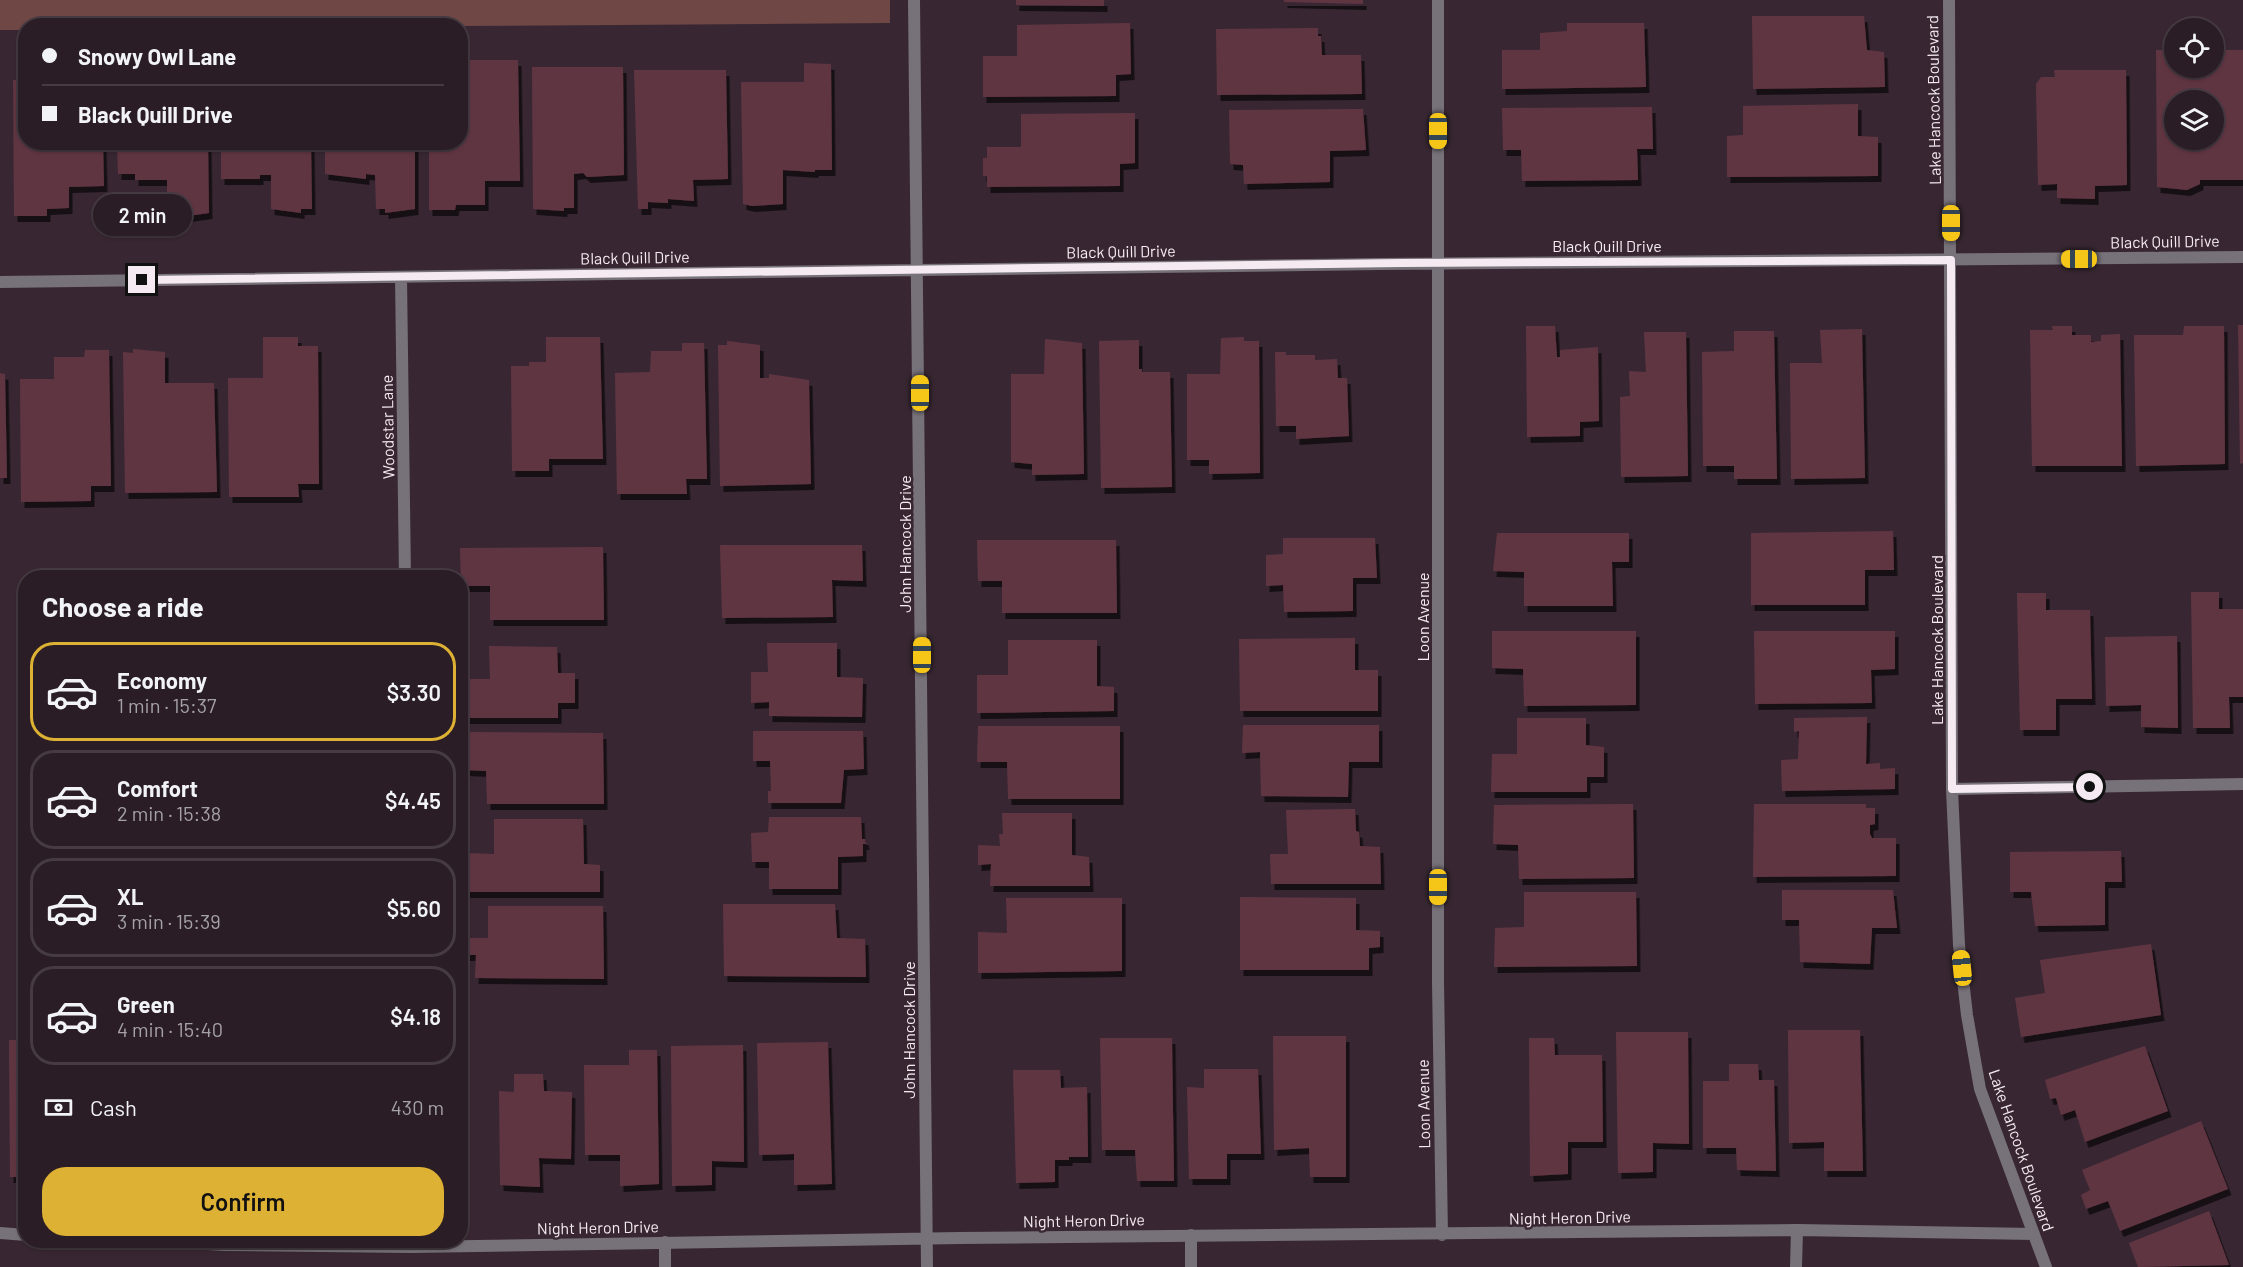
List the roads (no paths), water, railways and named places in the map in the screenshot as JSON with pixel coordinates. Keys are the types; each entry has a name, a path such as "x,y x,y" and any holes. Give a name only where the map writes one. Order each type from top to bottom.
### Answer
{"street":[{"name":"John Hancock Drive","path":"914,0 927,1267"},
{"name":"Loon Avenue","path":"1438,0 1438,982 1442,1235"},
{"name":"Lake Hancock Boulevard","path":"1949,0 1952,789 1959,945 1978,1079 2046,1267"},
{"name":"Black Quill Drive","path":"0,282 1439,263 2243,257"},
{"name":"Woodstar Lane","path":"401,277 405,570"},
{"path":"1952,789 2243,784"},
{"path":"1796,1267 1797,1230"},
{"name":"Night Heron Drive","path":"468,1244 1797,1230 2034,1234"},
{"path":"0,1233 18,1234"},
{"path":"1191,1235 1191,1267"},
{"path":"665,1242 665,1267"}]}
